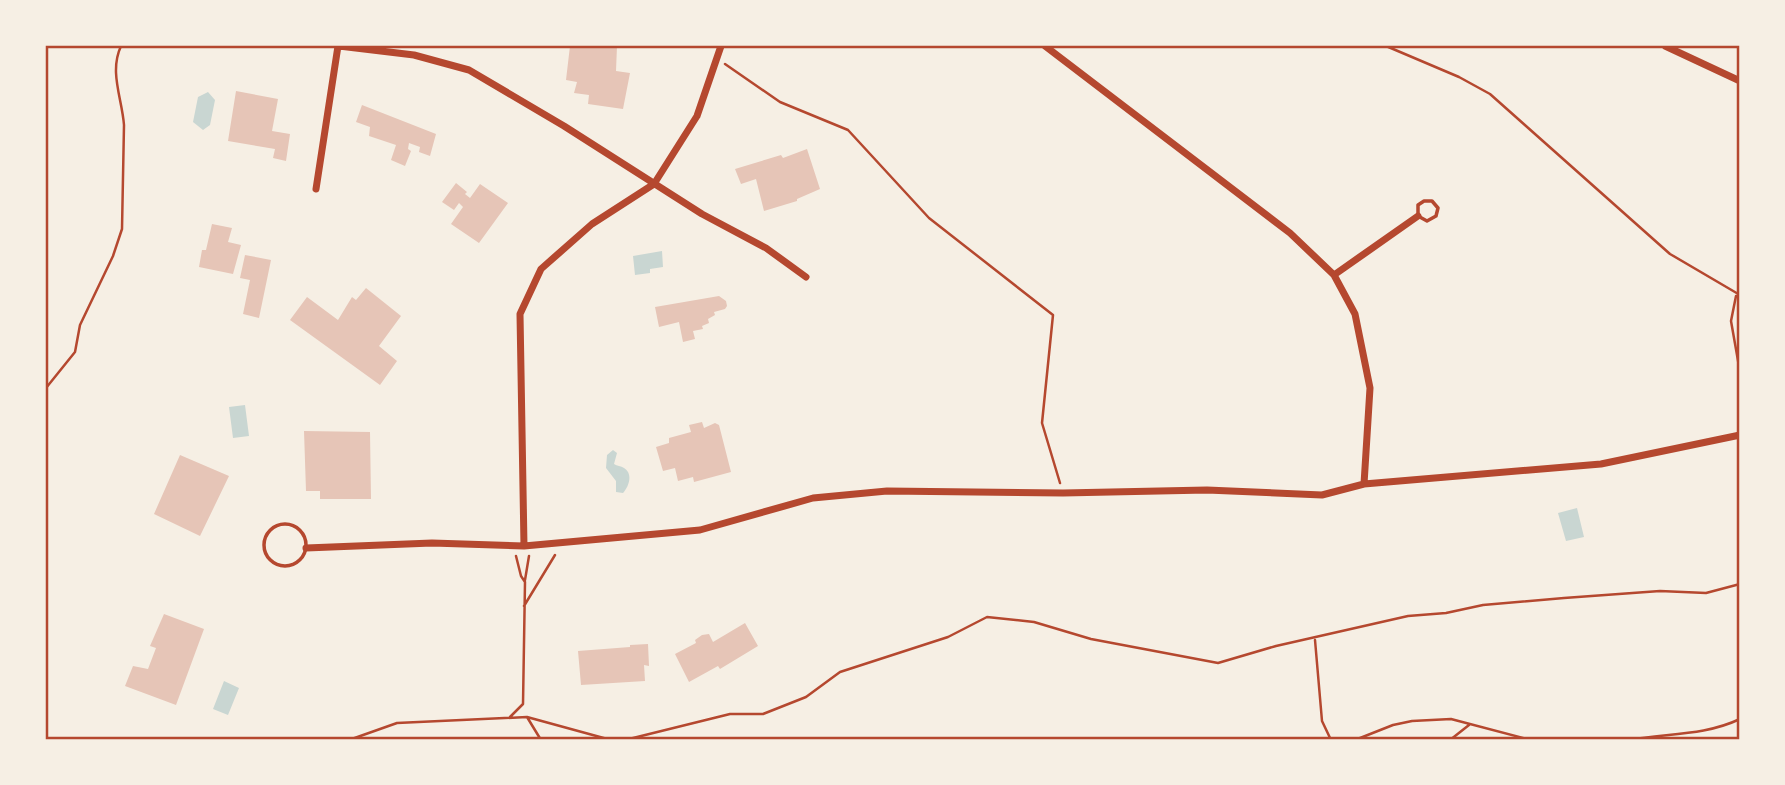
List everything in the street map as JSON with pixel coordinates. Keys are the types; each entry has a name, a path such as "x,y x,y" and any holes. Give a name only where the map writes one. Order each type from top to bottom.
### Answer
{"street":[{"path":"316,189 339,46 414,55 468,70 564,126 702,215 766,248 806,277"},
{"path":"527,546 520,314 541,270 592,224 654,184 697,116 721,46"},
{"path":"1045,46 1290,233 1334,275 1354,314 1370,388 1364,484"},
{"path":"1665,46 1740,81"},
{"path":"1334,275 1418,216"},
{"path":"306,548 432,543 527,546 700,530 813,498 887,491 1063,493 1208,490 1322,495 1364,484 1601,464 1740,435"}],"lane":[{"path":"1424,201 1432,201 1438,208 1436,216 1427,221 1418,216 1418,205 1424,201"},
{"path":"281,524 288,524 302,532 306,548 296,563 280,565 266,554 265,542 271,530 281,524"}],"path":[{"path":"46,388 75,352 80,324 113,256 122,229 123,109 116,80 121,46"},
{"path":"1386,46 1459,76 1490,94 1670,254 1738,295 1731,321 1740,372"},
{"path":"717,58 780,102 848,130 929,218 1052,315 1042,423 1063,493"},
{"path":"524,607 562,543"},
{"path":"513,546 525,582"},
{"path":"509,717 523,704 527,546"},
{"path":"625,740 730,714 763,714 806,697 840,672 948,637 987,617 1034,622 1091,639 1218,663 1266,648 1408,616 1446,613 1483,605 1660,591 1706,593 1740,584"},
{"path":"1315,639 1318,696 1322,721 1331,740"},
{"path":"349,740 397,723 509,717 527,717 611,740"},
{"path":"527,717 541,740"},
{"path":"1355,740 1393,725 1451,719 1531,740"},
{"path":"1629,740 1690,734 1740,719"},
{"path":"1450,740 1469,725"}],"shaded area":[{"path":"208,92 215,100 210,125 203,130 193,122 198,97"},
{"path":"662,251 663,267 650,269 650,273 635,275 633,256"},
{"path":"245,405 249,436 233,438 229,407"},
{"path":"613,450 617,453 614,464 624,468 629,474 623,493 616,492 616,481 606,468 607,455"},
{"path":"1577,508 1584,537 1566,541 1558,513"},
{"path":"224,681 239,688 228,715 213,709"}],"building":[{"path":"570,46 617,46 616,71 630,73 623,109 588,104 589,95 574,93 577,82 566,80"},
{"path":"236,91 278,99 272,131 290,134 286,161 273,158 275,149 228,141"},
{"path":"362,105 436,134 430,156 419,152 420,147 409,143 408,149 411,151 405,166 391,160 396,145 369,136 370,127 356,122"},
{"path":"807,149 820,189 797,201 764,211 756,179 741,184 735,169 781,155 783,158"},
{"path":"456,183 470,198 480,184 508,203 479,243 451,224 463,207 459,203 454,210 442,202"},
{"path":"212,224 232,228 228,242 241,245 233,274 199,267"},
{"path":"245,255 271,260 259,318 243,314 250,280 240,278"},
{"path":"366,288 401,316 379,346 397,361 380,385 290,320 307,297 338,320 352,297 356,300"},
{"path":"719,296 726,301 727,306 714,312 715,315 708,319 709,323 702,326 703,329 693,331 695,339 683,342 679,322 659,327 655,307"},
{"path":"702,422 704,428 715,423 719,425 731,472 694,482 693,477 678,481 675,468 663,471 656,447 669,443 669,438 691,432 689,425"},
{"path":"304,431 370,432 371,499 320,499 320,491 306,491"},
{"path":"180,455 229,476 200,536 154,514"},
{"path":"164,614 204,629 176,705 125,686 133,666 148,669 156,648 150,646"},
{"path":"745,623 758,646 720,669 718,666 689,682 675,654 696,643 695,640 702,635 709,634 713,642"},
{"path":"648,644 649,666 644,665 645,681 581,685 578,651"}]}
